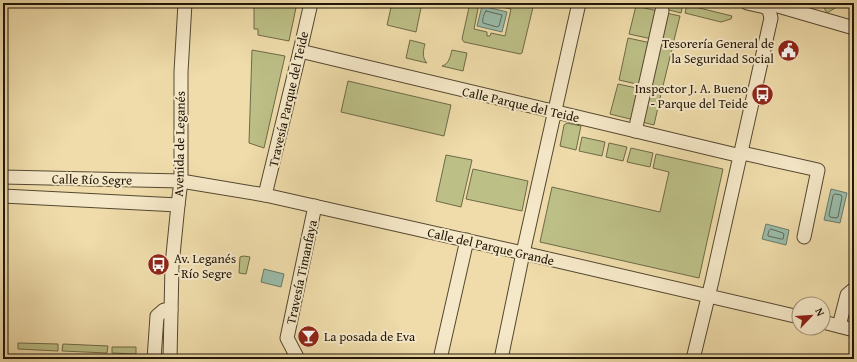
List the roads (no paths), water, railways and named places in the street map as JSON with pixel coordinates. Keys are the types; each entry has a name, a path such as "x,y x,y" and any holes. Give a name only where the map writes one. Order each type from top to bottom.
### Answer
{"street":[{"name":"Avenida de Leganés","path":"170,359 172,265 181,181 181,72 185,3"},
{"name":"Travesía Parque del Teide","path":"265,195 311,3"},
{"path":"501,359 523,253 580,3"},
{"path":"747,3 854,28"},
{"path":"693,359 709,296 773,8"},
{"path":"635,131 662,11"},
{"name":"Calle Parque del Teide","path":"300,51 635,131 741,155 818,170 804,237"},
{"name":"Calle Río Segre","path":"3,177 181,181"},
{"name":"Calle del Parque Grande","path":"181,181 265,195 791,315"},
{"name":"Calle Río Segre","path":"3,196 178,205"},
{"name":"Travesía Timanfaya","path":"298,359 287,338 315,206"},
{"path":"440,359 467,240"},
{"path":"839,326 847,295 854,289"},
{"path":"154,359 157,316 164,310 171,310"},
{"path":"831,324 854,330"}],"water":[{"path":"482,6 507,12 502,32 477,26"},
{"path":"831,189 847,193 840,223 824,220"},
{"path":"766,224 789,230 786,245 762,239"},
{"path":"264,269 284,274 281,287 261,282"}],"place":[{"name":"Tesorería General de la Seguridad Social","path":"789,50"},
{"name":"Inspector J. A. Bueno - Parque del Teide","path":"763,95"},
{"name":"Av. Leganés - Río Segre","path":"158,265"},
{"name":"La posada de Eva","path":"309,336"}]}
